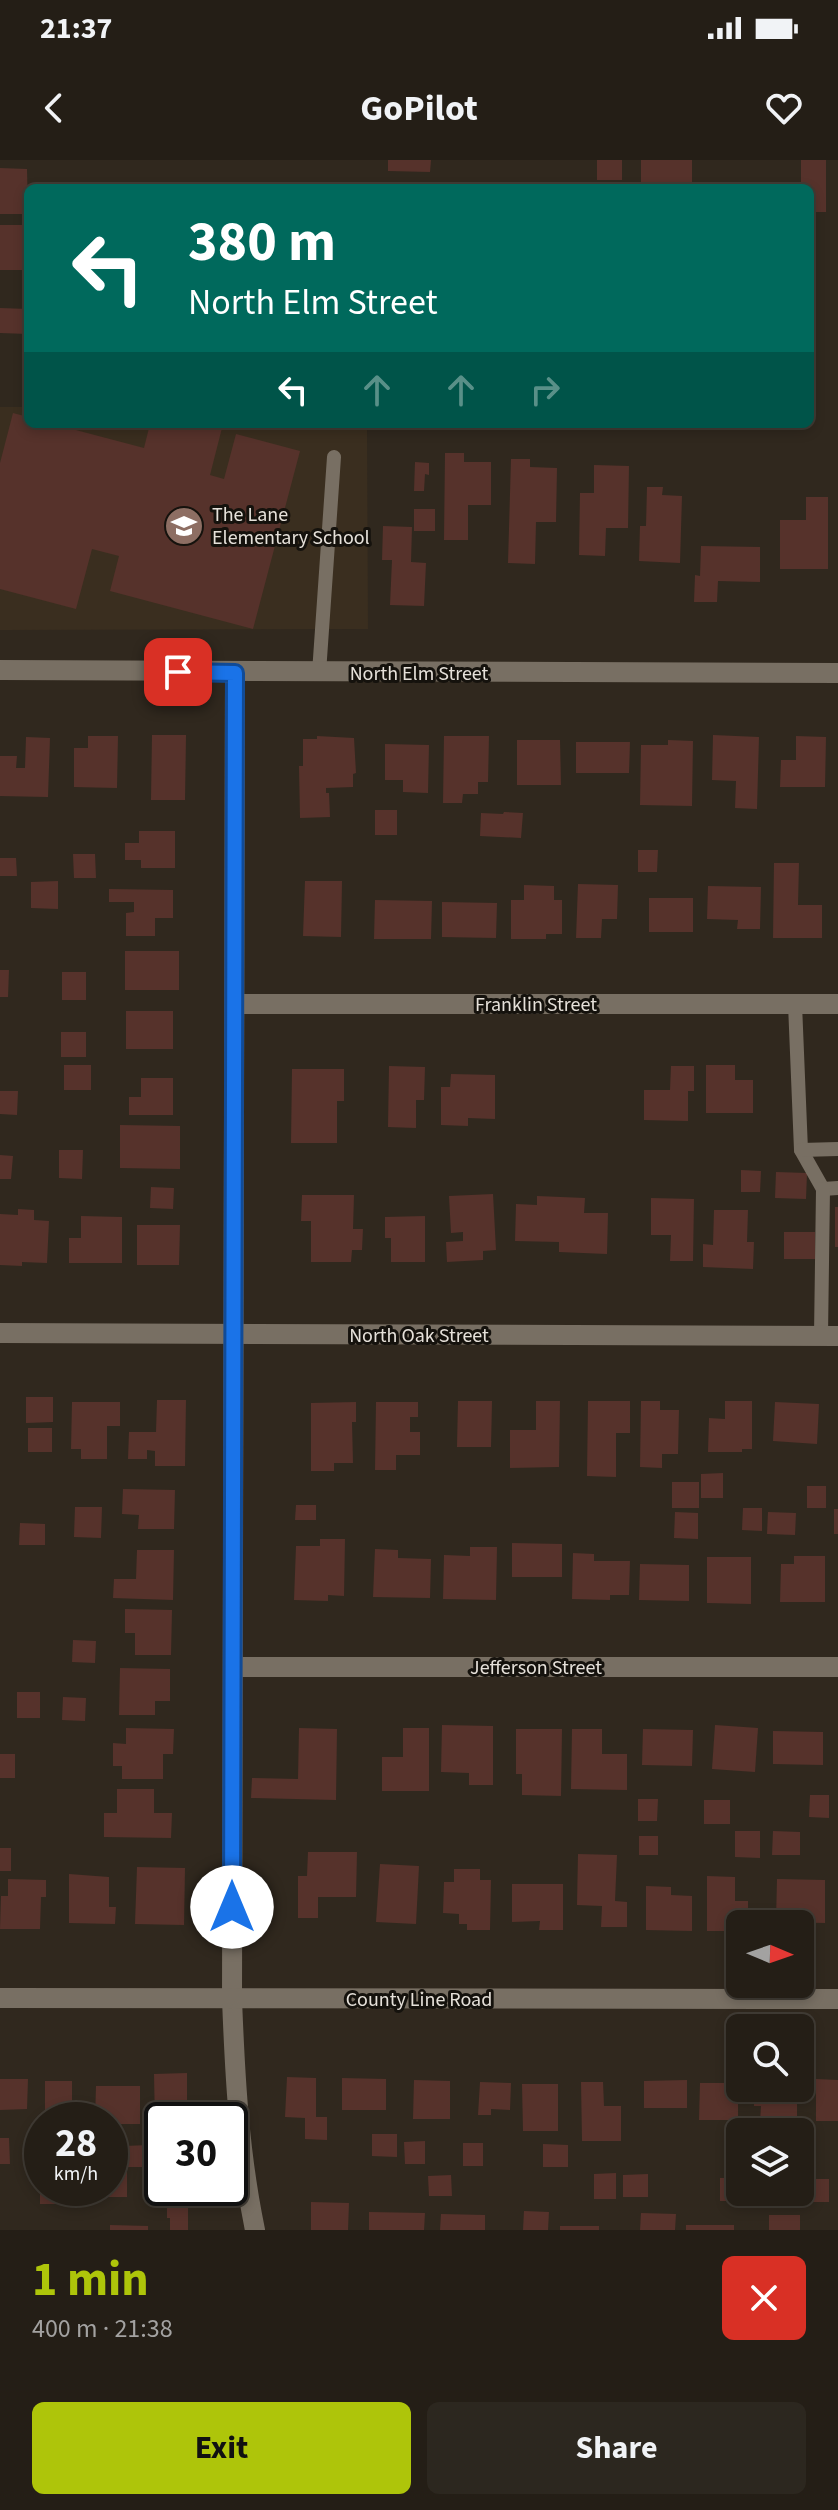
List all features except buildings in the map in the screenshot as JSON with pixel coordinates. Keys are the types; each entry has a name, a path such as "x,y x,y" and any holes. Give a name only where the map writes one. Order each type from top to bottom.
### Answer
{"street":[{"name":"North Elm Street","path":"0,670 838,673"},
{"path":"235,673 232,1999 237,2119 255,2230"},
{"name":"Franklin Street","path":"235,1004 838,1004"},
{"name":"North Oak Street","path":"0,1333 830,1336"},
{"name":"Jefferson Street","path":"234,1667 838,1667"},
{"name":"County Line Road","path":"0,1998 838,1999"}],"lane":[{"path":"319,673 334,457"},
{"path":"795,1004 801,1150 830,1188 830,1336"},
{"path":"801,1150 838,1149"}],"shaded area":[{"name":"The Lane Elementary School","path":"0,407 24,407 24,428 367,428 368,629 0,630"}],"place":[{"name":"The Lane Elementary School","path":"184,526"}],"route":[{"path":"178,672 235,673 232,1907"}]}
